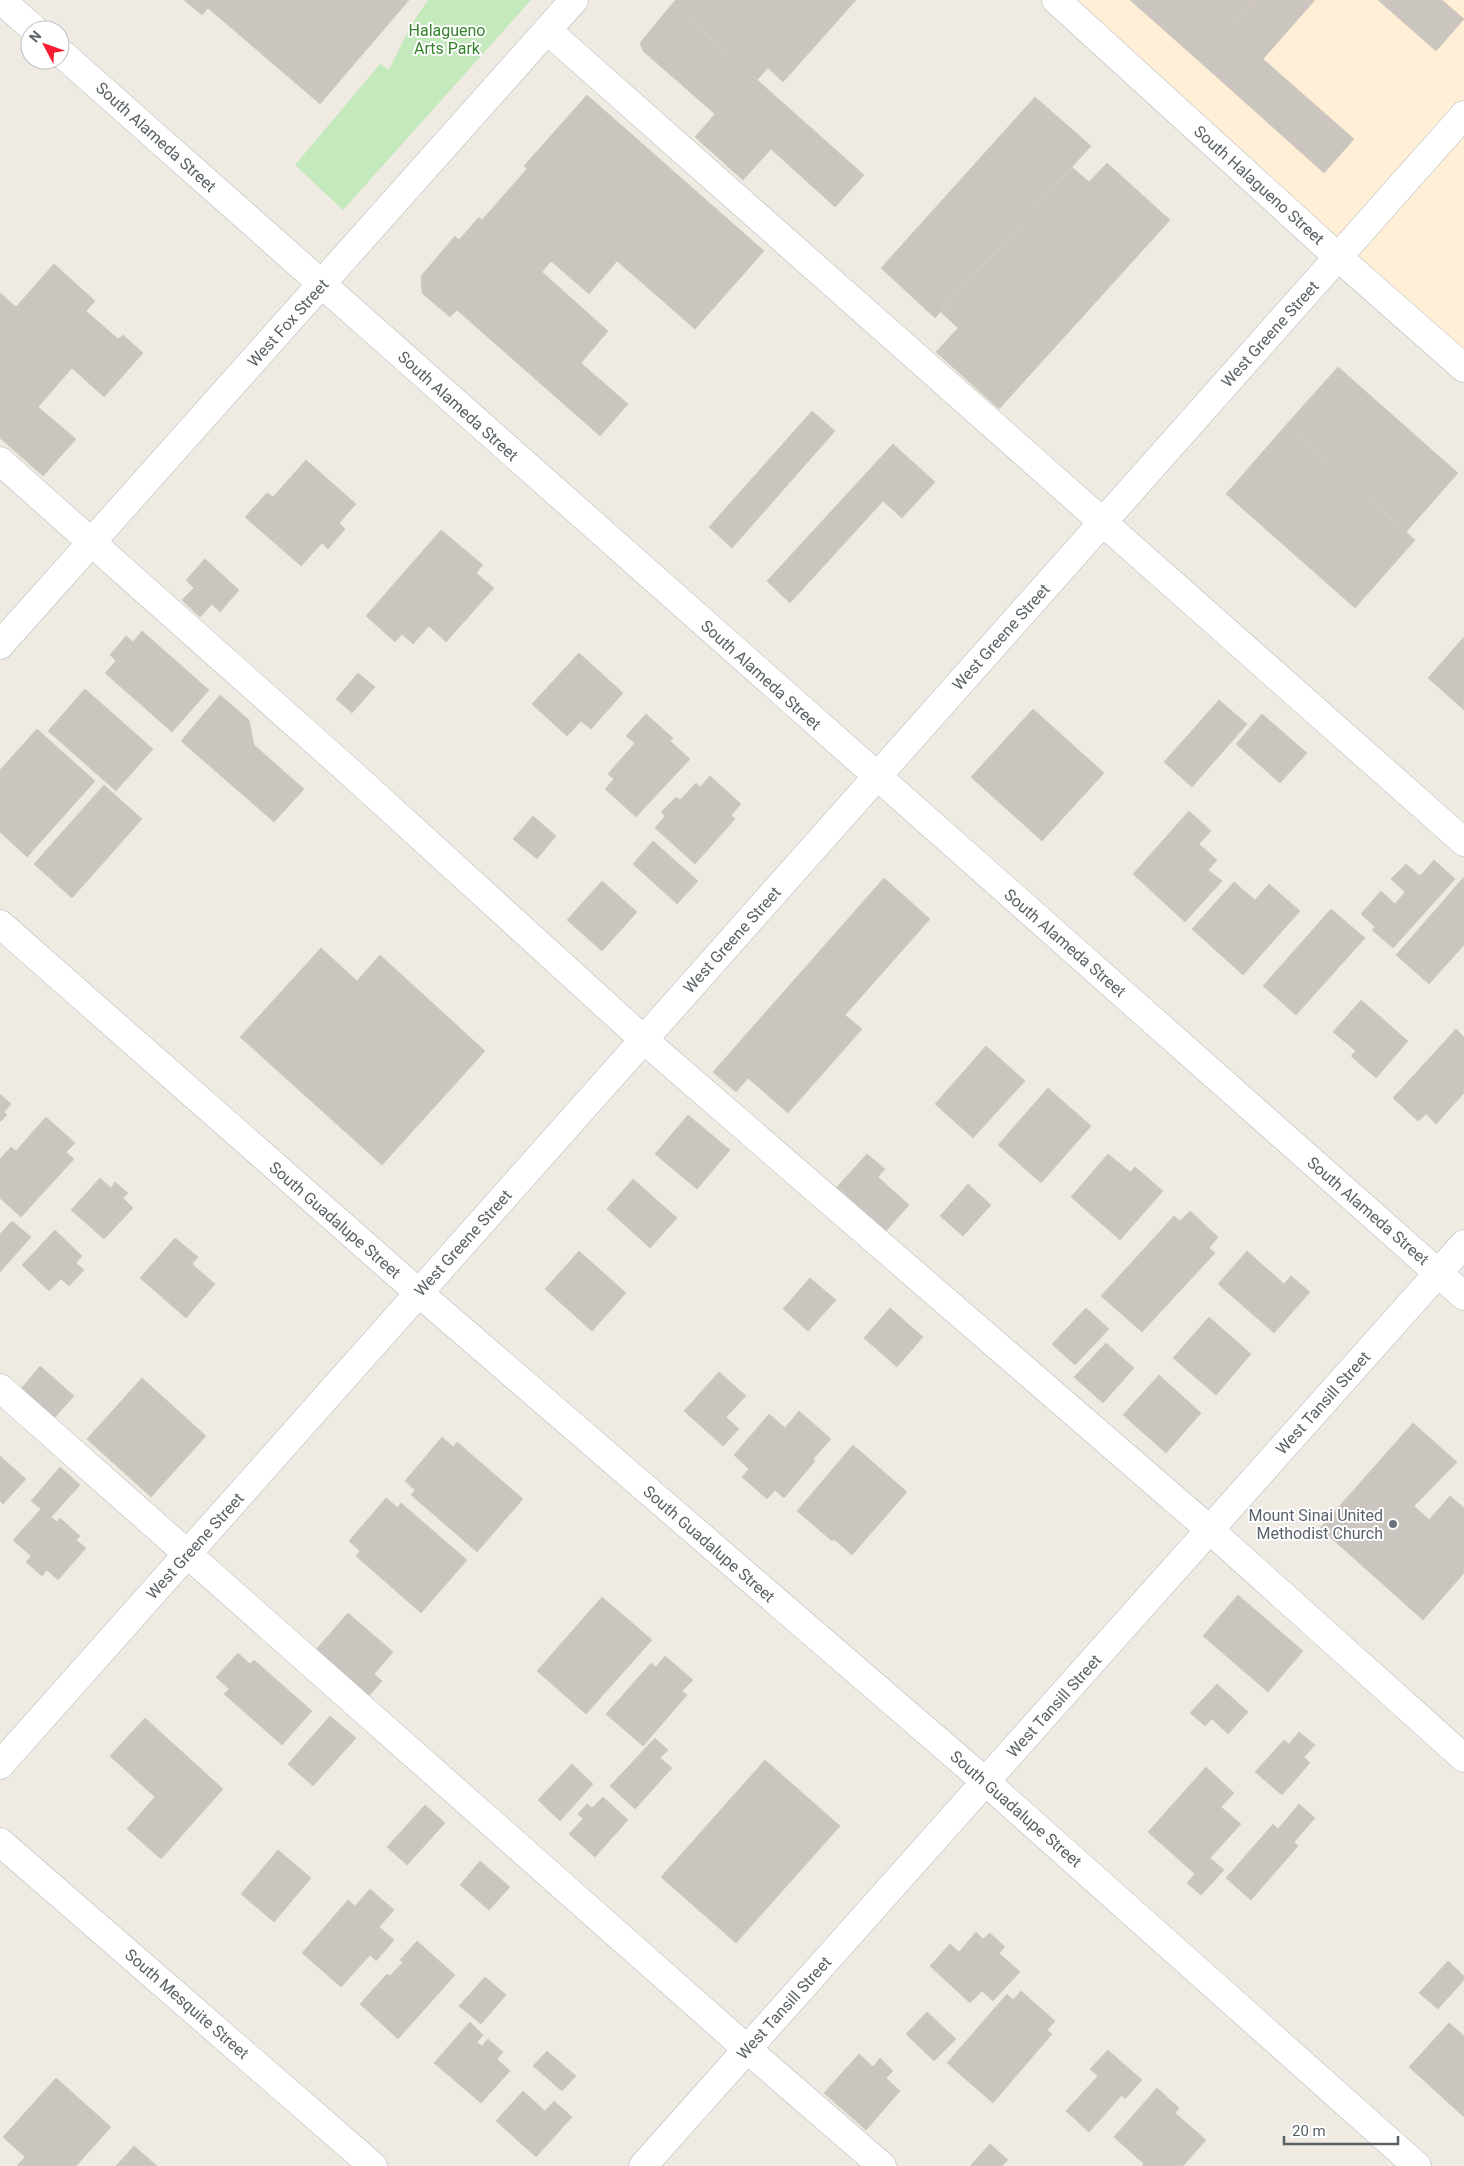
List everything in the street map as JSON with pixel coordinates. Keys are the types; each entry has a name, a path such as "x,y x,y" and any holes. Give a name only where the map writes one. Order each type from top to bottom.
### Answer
{"street":[{"path":"2,0 24,20"},
{"name":"West Fox Street","path":"0,644 322,285 574,0"},
{"name":"South Halagueno Street","path":"1056,0 1338,257 1464,368"},
{"path":"547,30 1464,842"},
{"name":"South Alameda Street","path":"70,61 1464,1296"},
{"name":"West Greene Street","path":"0,1765 1464,115"},
{"path":"0,461 351,773 644,1040 1210,1530 1464,1758"},
{"name":"South Guadalupe Street","path":"0,924 419,1293 987,1783 1417,2166"},
{"name":"West Tansill Street","path":"643,2166 987,1783 1464,1244"},
{"path":"0,1388 747,2049 882,2166"},
{"name":"South Mesquite Street","path":"0,1842 374,2166"}],"shaded area":[{"path":"1056,0 1464,0 1464,368"}],"green space":[{"name":"Halagueno Arts Park","path":"428,0 531,0 343,210 295,165 380,64 389,70 411,25"}],"building":[{"path":"184,0 409,0 320,104 208,8 202,15"},
{"path":"676,0 856,0 783,82 768,68 757,80 672,4"},
{"path":"1130,0 1255,0 1200,62"},
{"path":"1255,0 1315,0 1263,59 1354,139 1324,173 1200,62"},
{"path":"1378,0 1442,0 1464,19 1436,51"},
{"path":"672,4 864,175 835,207 771,149 743,180 695,137 715,114 643,51 640,43"},
{"path":"587,95 764,251 695,329 617,261 589,294 551,261 542,272 608,331 581,363 628,404 600,436 457,310 450,317 422,293 421,276 455,236 459,240 479,217 482,220 527,169 524,166"},
{"path":"1035,97 1091,146 935,318 881,268"},
{"path":"1107,163 1170,220 999,409 936,352 958,328 941,312 1072,167 1089,182"},
{"path":"54,264 95,301 86,311 118,339 123,335 143,353 104,397 72,368 38,407 76,439 43,476 0,438 0,293 16,307"},
{"path":"1338,367 1458,473 1406,532 1286,425"},
{"path":"812,411 835,431 732,548 709,527"},
{"path":"1286,425 1415,540 1355,608 1226,494"},
{"path":"893,444 935,482 902,518 883,501 790,603 767,581"},
{"path":"306,460 356,504 339,523 345,529 328,549 322,543 301,566 245,517 267,493 273,497"},
{"path":"441,530 483,565 476,573 494,588 446,642 429,626 413,644 402,634 395,642 366,616"},
{"path":"205,559 239,590 220,612 212,604 200,617 182,600 194,588 186,580"},
{"path":"142,631 209,690 172,732 105,673 116,661 110,655 126,636 133,642"},
{"path":"1464,637 1464,710 1428,678"},
{"path":"579,653 623,693 591,729 581,721 567,736 532,704"},
{"path":"358,673 375,687 352,713 336,699"},
{"path":"85,689 153,749 116,791 48,731"},
{"path":"220,695 249,720 254,745 304,789 274,822 181,741"},
{"path":"1219,700 1247,724 1192,787 1164,762"},
{"path":"1033,709 1104,773 1042,841 971,777"},
{"path":"646,714 673,738 670,741 690,759 636,817 605,789 614,779 608,774 635,743 626,736"},
{"path":"1262,714 1307,753 1280,783 1236,744"},
{"path":"37,729 95,781 27,857 0,832 0,770"},
{"path":"710,776 741,804 731,815 735,819 695,864 655,828 665,816 661,812 676,797 680,800 696,783 700,787"},
{"path":"104,785 142,819 72,898 34,864"},
{"path":"1189,811 1211,831 1199,844 1217,860 1208,870 1222,881 1185,922 1133,874"},
{"path":"533,816 556,836 537,859 513,839"},
{"path":"653,841 698,881 677,904 633,864"},
{"path":"1434,860 1455,879 1393,948 1372,930 1375,927 1361,914 1381,891 1395,904 1405,892 1391,879 1406,864 1420,876"},
{"path":"1464,877 1464,945 1429,984 1396,955"},
{"path":"884,878 930,919 845,1015 862,1029 788,1113 748,1078 736,1092 713,1072"},
{"path":"602,881 637,912 602,951 567,920"},
{"path":"1234,882 1255,900 1269,884 1300,911 1243,975 1192,929"},
{"path":"1331,909 1365,938 1296,1015 1263,986"},
{"path":"321,948 357,981 380,955 485,1051 382,1165 240,1037"},
{"path":"1361,1000 1408,1041 1376,1078 1351,1056 1356,1051 1333,1032"},
{"path":"1456,1029 1464,1037 1464,1093 1436,1124 1426,1114 1418,1121 1393,1098"},
{"path":"986,1046 1025,1081 973,1138 935,1104"},
{"path":"1048,1088 1091,1126 1041,1183 998,1145"},
{"path":"0,1094 11,1104 4,1112 7,1115 0,1122"},
{"path":"688,1115 730,1150 697,1189 655,1154"},
{"path":"46,1117 75,1143 66,1152 74,1159 21,1217 0,1198 0,1159 11,1147 16,1151"},
{"path":"867,1154 885,1169 878,1177 909,1205 886,1231 837,1187"},
{"path":"1108,1154 1130,1172 1135,1167 1163,1191 1120,1240 1071,1197"},
{"path":"100,1178 111,1188 115,1182 128,1193 123,1198 133,1208 104,1239 71,1210"},
{"path":"633,1179 677,1218 650,1248 607,1209"},
{"path":"968,1184 991,1205 963,1236 940,1216"},
{"path":"1190,1211 1218,1237 1209,1248 1215,1253 1142,1332 1101,1296 1174,1216 1180,1221"},
{"path":"12,1221 31,1237 0,1272 0,1234"},
{"path":"55,1230 82,1256 76,1263 84,1270 69,1286 61,1279 49,1291 22,1265"},
{"path":"175,1238 198,1257 192,1264 215,1284 186,1318 140,1278"},
{"path":"579,1251 626,1293 592,1331 545,1289"},
{"path":"1247,1251 1284,1284 1291,1276 1310,1292 1274,1333 1218,1284"},
{"path":"810,1278 836,1300 808,1331 783,1309"},
{"path":"890,1308 923,1337 897,1367 864,1338"},
{"path":"1086,1308 1109,1329 1075,1365 1052,1344"},
{"path":"1209,1317 1251,1354 1216,1395 1173,1358"},
{"path":"1106,1343 1134,1368 1103,1403 1074,1377"},
{"path":"40,1366 74,1396 54,1418 21,1389"},
{"path":"719,1372 746,1396 726,1417 739,1429 723,1446 684,1411"},
{"path":"1159,1375 1201,1413 1166,1453 1123,1415"},
{"path":"142,1378 206,1436 151,1497 87,1439"},
{"path":"799,1411 831,1439 813,1459 815,1461 784,1498 775,1490 767,1499 742,1477 749,1469 734,1455 769,1414 785,1428"},
{"name":"Mount Sinai United Methodist Church","path":"1413,1423 1457,1462 1414,1506 1429,1520 1450,1496 1464,1508 1464,1573 1423,1620 1320,1528"},
{"path":"442,1437 453,1447 457,1442 523,1499 477,1552 411,1495 415,1490 405,1481"},
{"path":"853,1445 907,1492 852,1555 834,1539 832,1541 797,1511"},
{"path":"0,1456 26,1479 3,1504 0,1501"},
{"path":"60,1467 80,1485 51,1517 57,1522 60,1518 80,1536 76,1540 86,1548 58,1580 47,1570 42,1576 26,1562 31,1556 13,1540 41,1509 31,1501"},
{"path":"386,1498 398,1508 401,1503 467,1560 421,1613 356,1556 360,1551 349,1541"},
{"path":"1238,1595 1303,1651 1268,1692 1203,1636"},
{"path":"602,1597 652,1640 586,1714 537,1671"},
{"path":"348,1613 393,1652 374,1674 382,1681 366,1699 313,1653"},
{"path":"238,1653 250,1664 254,1660 312,1711 282,1745 224,1694 229,1689 216,1677"},
{"path":"665,1656 693,1680 682,1691 687,1695 643,1746 606,1714 651,1663 656,1667"},
{"path":"1217,1684 1248,1712 1228,1734 1212,1719 1205,1726 1190,1713"},
{"path":"330,1716 356,1738 313,1786 288,1764"},
{"path":"145,1718 223,1789 161,1859 127,1829 155,1797 110,1756"},
{"path":"1299,1732 1315,1745 1304,1757 1310,1763 1282,1795 1255,1772 1284,1740 1289,1744"},
{"path":"655,1738 668,1750 660,1758 672,1768 635,1809 610,1786"},
{"path":"765,1760 840,1826 736,1943 661,1877"},
{"path":"572,1764 593,1784 560,1821 538,1800"},
{"path":"1206,1767 1234,1793 1221,1807 1241,1824 1210,1858 1224,1870 1201,1895 1187,1883 1195,1874 1148,1832"},
{"path":"603,1797 628,1820 595,1857 569,1834 583,1819 578,1814 587,1804 592,1808"},
{"path":"1299,1804 1315,1818 1294,1842 1298,1846 1251,1900 1226,1878 1273,1824 1278,1829"},
{"path":"425,1805 445,1823 407,1865 387,1847"},
{"path":"278,1850 311,1878 274,1922 241,1894"},
{"path":"480,1861 510,1887 489,1910 460,1885"},
{"path":"370,1889 394,1910 379,1927 394,1940 376,1961 370,1955 341,1987 302,1953 348,1900 355,1906"},
{"path":"976,1932 983,1939 990,1933 1005,1947 999,1953 1020,1972 993,2001 982,1991 970,2003 930,1966 950,1944 959,1952"},
{"path":"417,1941 455,1975 398,2039 360,2004 387,1974 390,1976 403,1962 400,1960"},
{"path":"1448,1961 1464,1976 1464,1980 1438,2009 1419,1993"},
{"path":"485,1977 506,1995 481,2024 459,2006"},
{"path":"1021,1991 1055,2021 1047,2030 1052,2034 993,2103 947,2063 1007,1994 1013,2000"},
{"path":"927,2012 956,2039 934,2061 906,2034"},
{"path":"470,2022 483,2035 477,2042 482,2046 488,2039 503,2052 497,2059 510,2071 481,2103 434,2063"},
{"path":"1449,2023 1464,2036 1464,2117 1409,2067"},
{"path":"1108,2050 1142,2080 1125,2099 1122,2095 1089,2132 1066,2111 1098,2076 1090,2069"},
{"path":"547,2051 576,2076 562,2091 533,2066"},
{"path":"859,2054 873,2067 880,2058 893,2071 886,2078 900,2091 866,2130 824,2093"},
{"path":"56,2078 111,2127 76,2166 17,2166 25,2157 3,2137"},
{"path":"1157,2088 1179,2108 1175,2113 1206,2140 1183,2166 1142,2166 1144,2164 1114,2137"},
{"path":"523,2091 545,2111 554,2101 572,2117 536,2157 496,2121"},
{"path":"990,2144 1008,2160 1002,2166 970,2166"},
{"path":"134,2146 157,2166 116,2166"}],"place":[{"name":"Mount Sinai United Methodist Church","path":"1393,1524"}]}
